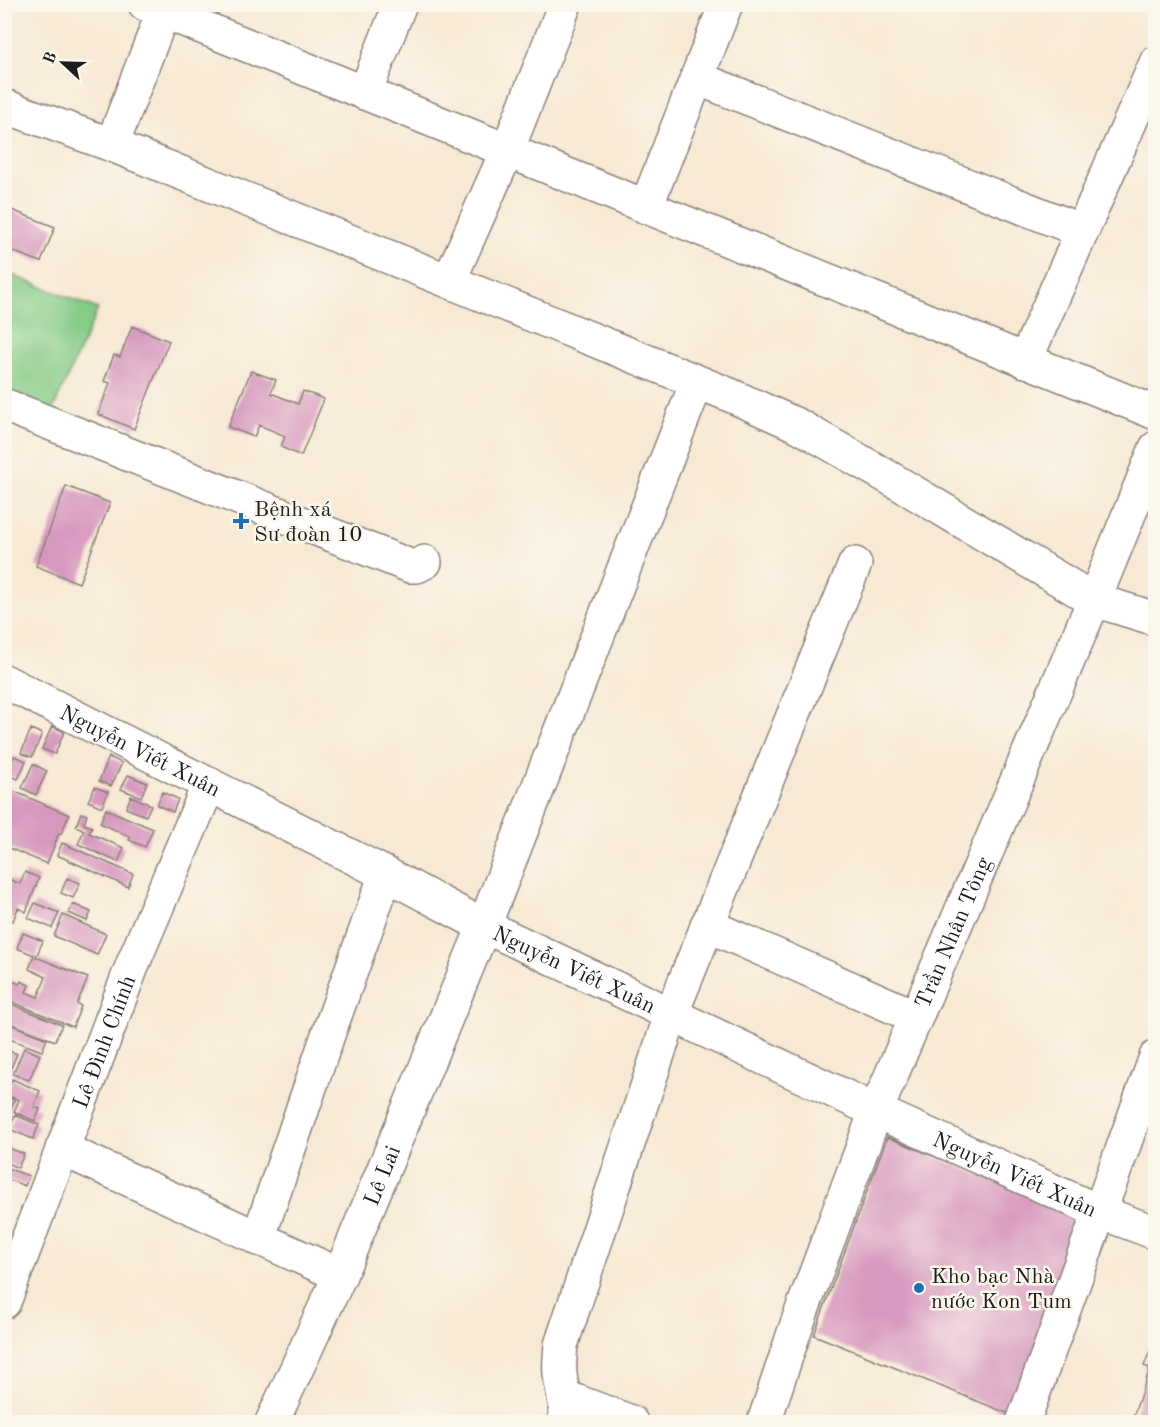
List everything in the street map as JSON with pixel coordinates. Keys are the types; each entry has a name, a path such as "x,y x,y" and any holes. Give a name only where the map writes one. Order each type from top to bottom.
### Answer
{"street":[{"path":"365,93 400,4"},
{"path":"449,281 507,151 565,4"},
{"path":"646,207 726,4"},
{"path":"112,145 154,8 1155,413"},
{"path":"1025,361 1155,63"},
{"path":"697,78 1082,231"},
{"path":"4,106 112,145 697,382 799,426 1094,600 1155,619"},
{"name":"Lê Lai","path":"272,1422 340,1275 484,926 697,382"},
{"path":"4,405 410,566 417,566 424,562"},
{"name":"Trần Nhân Tông","path":"764,1422 797,1324 876,1111 1094,600 1155,448"},
{"path":"631,1422 565,1410 560,1375 561,1345 671,1014 855,564"},
{"name":"Nguyễn Viết Xuân","path":"8,692 208,784 484,926 876,1111 1100,1212 1155,1233"},
{"name":"Lê Đình Chính","path":"6,1292 134,961 208,784"},
{"path":"258,1239 386,874"},
{"path":"707,925 916,1017"},
{"path":"1023,1422 1155,1057"},
{"path":"62,1149 340,1275"}],"green space":[{"path":"4,272 98,309 51,414 5,395"}],"building":[{"path":"4,207 55,227 41,262 4,248"},
{"path":"132,326 169,341 134,429 98,414 110,383 104,381 114,355 120,357"},
{"path":"251,371 276,380 271,393 298,404 303,391 324,399 301,456 281,447 285,436 259,425 254,437 228,427"},
{"path":"66,486 110,503 79,583 36,566"},
{"path":"52,726 64,732 55,754 42,749"},
{"path":"31,729 42,734 32,757 21,753"},
{"path":"14,756 26,761 18,779 6,774"},
{"path":"109,757 122,763 111,786 99,781"},
{"path":"33,764 47,771 36,795 22,788"},
{"path":"128,775 147,783 141,797 121,789"},
{"path":"4,787 69,815 47,864 4,846"},
{"path":"95,787 108,792 102,807 88,801"},
{"path":"162,792 178,799 173,812 157,805"},
{"path":"131,796 151,805 146,816 126,808"},
{"path":"106,809 153,829 145,847 129,840 131,837 100,823"},
{"path":"81,813 87,815 84,824 92,827 89,833 124,848 118,862 78,844 84,830 76,826"},
{"path":"62,843 133,874 128,887 57,855"},
{"path":"25,872 39,878 26,912 18,908 13,921 4,917 4,877 20,884"},
{"path":"67,878 80,883 73,898 61,893"},
{"path":"35,903 59,913 52,928 28,918"},
{"path":"73,904 91,912 87,921 69,913"},
{"path":"63,915 106,934 97,955 54,936"},
{"path":"23,933 43,941 36,957 88,978 77,1004 81,1006 73,1027 5,999 7,994 4,993 4,978 29,985 26,992 38,997 46,977 29,969 34,955 17,948"},
{"path":"4,1001 62,1025 55,1041 4,1021"},
{"path":"7,1023 47,1039 42,1051 4,1037"},
{"path":"24,1048 40,1055 29,1080 13,1074"},
{"path":"4,1049 17,1054 8,1075 4,1074"},
{"path":"12,1079 40,1091 34,1107 40,1109 35,1121 14,1112 19,1100 6,1095"},
{"path":"4,1096 14,1100 5,1131"},
{"path":"15,1115 39,1125 33,1139 9,1129"},
{"path":"887,1137 1087,1219 1014,1416 814,1335"},
{"path":"4,1146 24,1154 18,1168 4,1162"},
{"path":"4,1167 29,1176 25,1186 4,1178"},
{"path":"1156,1335 1156,1422 1149,1422 1133,1417 1150,1368 1144,1366"}],"place":[{"name":"Bệnh xá Sư đoàn 10","path":"241,521"},
{"name":"Kho bạc Nhà nước Kon Tum","path":"919,1288"}]}
